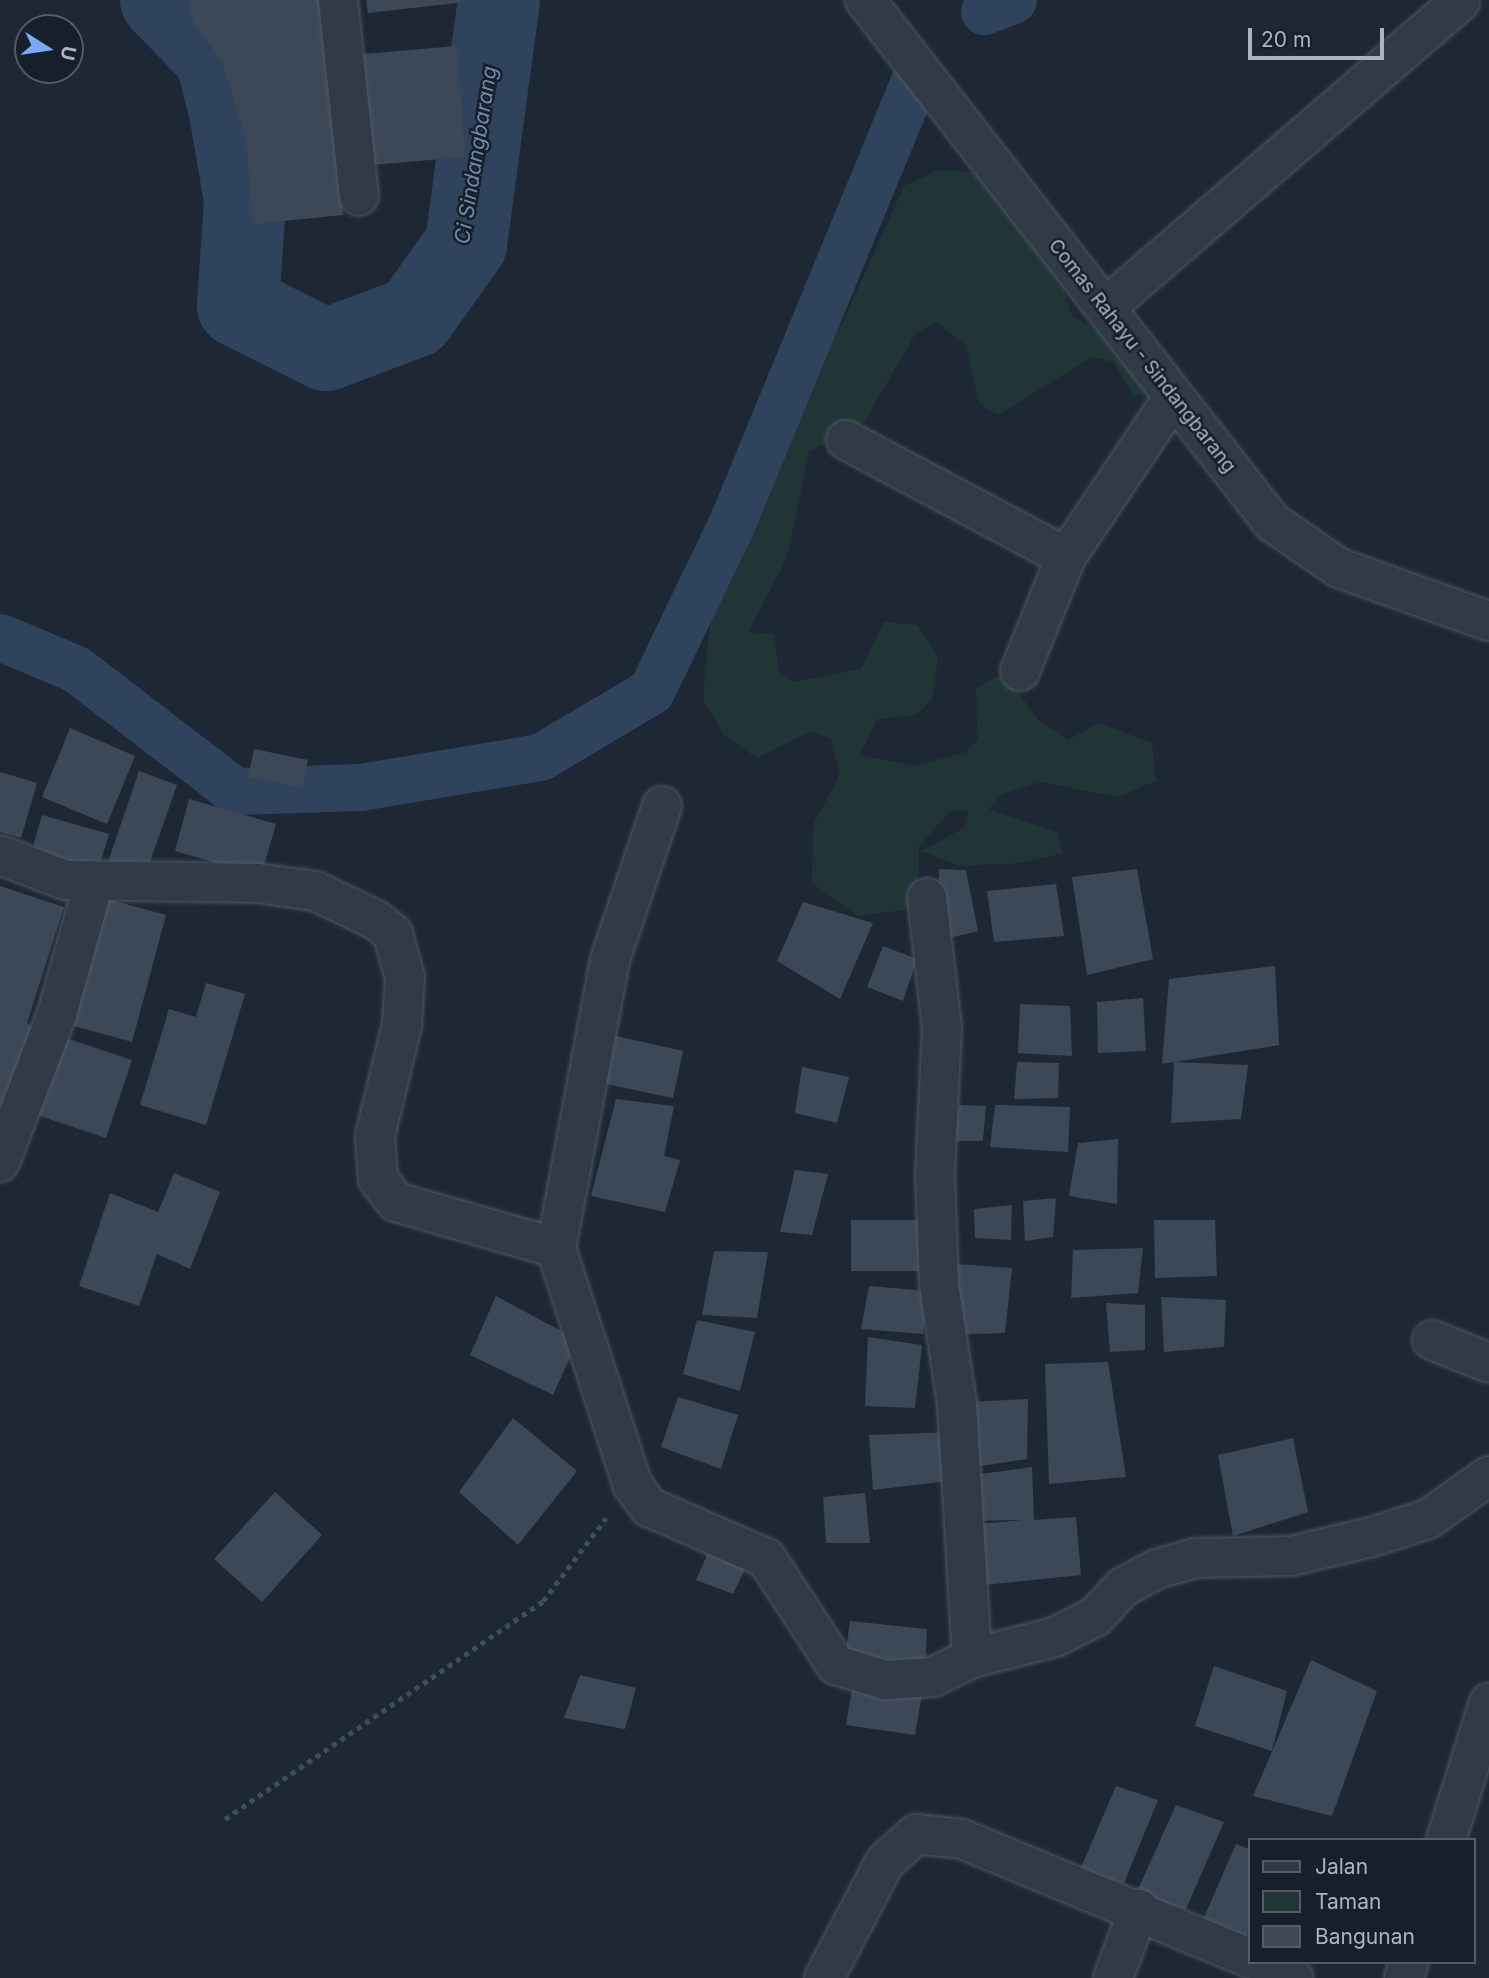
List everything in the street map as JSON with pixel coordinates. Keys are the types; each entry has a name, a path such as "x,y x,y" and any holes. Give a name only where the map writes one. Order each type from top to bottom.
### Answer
{"street":[{"path":"338,0 359,196"},
{"name":"Comas Rahayu - Sindangbarang","path":"865,0 1105,307 1172,399 1272,522 1339,568 1489,621"},
{"path":"1105,307 1460,2"},
{"path":"1020,671 1066,557 1172,399"},
{"path":"846,440 1066,557"},
{"path":"662,806 610,960 556,1248 632,1484 649,1507 766,1558 784,1577 826,1655 849,1672 909,1681 972,1658 1065,1632 1157,1569 1195,1558 1292,1556 1372,1537 1427,1519 1489,1476"},
{"path":"0,855 41,873 94,882 282,886 315,891 376,920 393,933 405,978 402,1025 375,1136 378,1179 396,1202 556,1248"},
{"path":"0,1162 57,1014 94,882"},
{"path":"927,898 942,1027 934,1175 939,1284 957,1405 972,1658"},
{"path":"1432,1339 1489,1363"},
{"path":"1447,1838 1489,1703"},
{"path":"824,1978 885,1863 916,1834 962,1839 1139,1909 1248,1958"},
{"path":"1113,1978 1139,1909"},
{"path":"1263,1964 1294,1978"}],"path":[{"path":"225,1819 543,1601 632,1484"}],"green space":[{"path":"938,170 974,172 1024,194 1038,212 1072,315 1141,357 1151,384 1144,395 1134,396 1113,362 1092,357 998,415 979,404 966,345 936,322 916,333 864,422 809,452 787,558 748,632 774,634 779,671 794,682 861,669 884,622 917,625 938,658 932,699 916,715 877,719 860,755 915,766 966,752 978,740 976,688 1005,673 1037,719 1068,740 1099,723 1152,743 1156,781 1118,797 1041,782 1002,794 989,809 1058,833 1062,853 1022,863 959,866 922,851 965,827 969,811 950,811 919,846 918,908 858,916 812,883 813,825 840,774 831,739 811,731 757,758 724,735 703,700 719,514 740,451 812,344 842,324 904,186"}],"building":[{"path":"188,0 326,0 343,215 253,224 246,140 222,61 194,24"},
{"path":"366,0 466,0 466,2 368,13"},
{"path":"457,46 465,157 372,165 363,54"},
{"path":"70,728 135,756 107,824 42,797"},
{"path":"254,749 308,760 302,788 248,777"},
{"path":"139,771 177,785 145,876 108,862"},
{"path":"0,772 37,783 21,838 0,832"},
{"path":"189,799 276,824 261,876 175,851"},
{"path":"42,815 109,834 97,874 31,854"},
{"path":"939,869 966,870 978,931 937,941"},
{"path":"1137,869 1153,959 1087,975 1072,877"},
{"path":"1056,884 1064,936 994,942 987,891"},
{"path":"0,886 64,907 27,1023 37,1028 0,1138"},
{"path":"100,897 166,915 132,1042 67,1024"},
{"path":"803,902 873,923 840,999 777,961"},
{"path":"883,946 917,959 903,1001 867,987"},
{"path":"1275,966 1279,1045 1162,1064 1169,979"},
{"path":"206,983 245,994 206,1125 140,1105 169,1009 196,1017"},
{"path":"1143,998 1146,1051 1098,1053 1097,1002"},
{"path":"1020,1004 1070,1006 1072,1056 1018,1053"},
{"path":"607,1034 683,1051 673,1098 592,1081"},
{"path":"57,1035 132,1060 106,1138 31,1113"},
{"path":"1017,1062 1059,1063 1058,1098 1014,1099"},
{"path":"1174,1062 1248,1065 1241,1119 1171,1123"},
{"path":"802,1067 849,1077 837,1123 795,1113"},
{"path":"616,1099 674,1106 664,1156 680,1160 665,1212 591,1196"},
{"path":"959,1105 986,1106 983,1141 955,1141"},
{"path":"995,1105 1070,1107 1068,1152 990,1147"},
{"path":"1118,1139 1117,1204 1069,1196 1078,1143"},
{"path":"795,1170 828,1174 812,1235 780,1232"},
{"path":"174,1173 220,1192 190,1269 157,1254 139,1306 79,1286 110,1193 158,1212"},
{"path":"1056,1198 1053,1237 1025,1241 1023,1201"},
{"path":"1012,1205 1011,1240 975,1238 974,1209"},
{"path":"851,1220 923,1220 923,1271 851,1271"},
{"path":"1154,1220 1215,1220 1217,1276 1155,1278"},
{"path":"1143,1248 1138,1293 1071,1298 1073,1250"},
{"path":"714,1251 768,1252 757,1318 702,1315"},
{"path":"956,1264 1012,1268 1005,1333 947,1335"},
{"path":"869,1286 928,1291 923,1334 861,1329"},
{"path":"496,1296 578,1340 553,1395 470,1355"},
{"path":"1161,1297 1226,1300 1224,1347 1164,1352"},
{"path":"1106,1303 1145,1305 1145,1350 1110,1352"},
{"path":"697,1320 755,1332 740,1391 683,1374"},
{"path":"868,1337 922,1345 915,1408 865,1406"},
{"path":"1108,1362 1126,1477 1049,1484 1045,1364"},
{"path":"678,1397 738,1415 721,1469 661,1447"},
{"path":"1028,1399 1027,1459 968,1468 966,1402"},
{"path":"513,1418 577,1471 518,1545 459,1492"},
{"path":"954,1432 956,1480 873,1490 869,1435"},
{"path":"1293,1438 1308,1512 1233,1536 1218,1455"},
{"path":"1032,1467 1034,1520 1076,1517 1081,1575 975,1586 979,1524 1023,1520 968,1521 966,1476"},
{"path":"275,1492 322,1535 262,1602 214,1559"},
{"path":"865,1493 870,1543 826,1543 823,1497"},
{"path":"712,1544 749,1561 733,1594 696,1580"},
{"path":"850,1621 927,1629 925,1667 845,1660"},
{"path":"1311,1660 1377,1691 1332,1816 1253,1796"},
{"path":"1214,1666 1287,1691 1272,1751 1195,1726"},
{"path":"580,1675 636,1688 625,1729 564,1718"},
{"path":"853,1683 922,1694 915,1735 846,1725"},
{"path":"1116,1786 1158,1800 1124,1883 1079,1872"},
{"path":"1176,1805 1224,1822 1186,1909 1135,1896"},
{"path":"1236,1844 1248,1849 1248,1932 1242,1947 1199,1929"}],"waterway":[{"name":"Ci Sindangbarang","path":"161,0 216,57 230,112 245,200 238,306 326,350 414,317 466,244 499,0"},
{"path":"984,11 1013,0"},
{"path":"0,637 76,669 235,791 360,787 540,757 651,691 731,525 915,79"}]}
